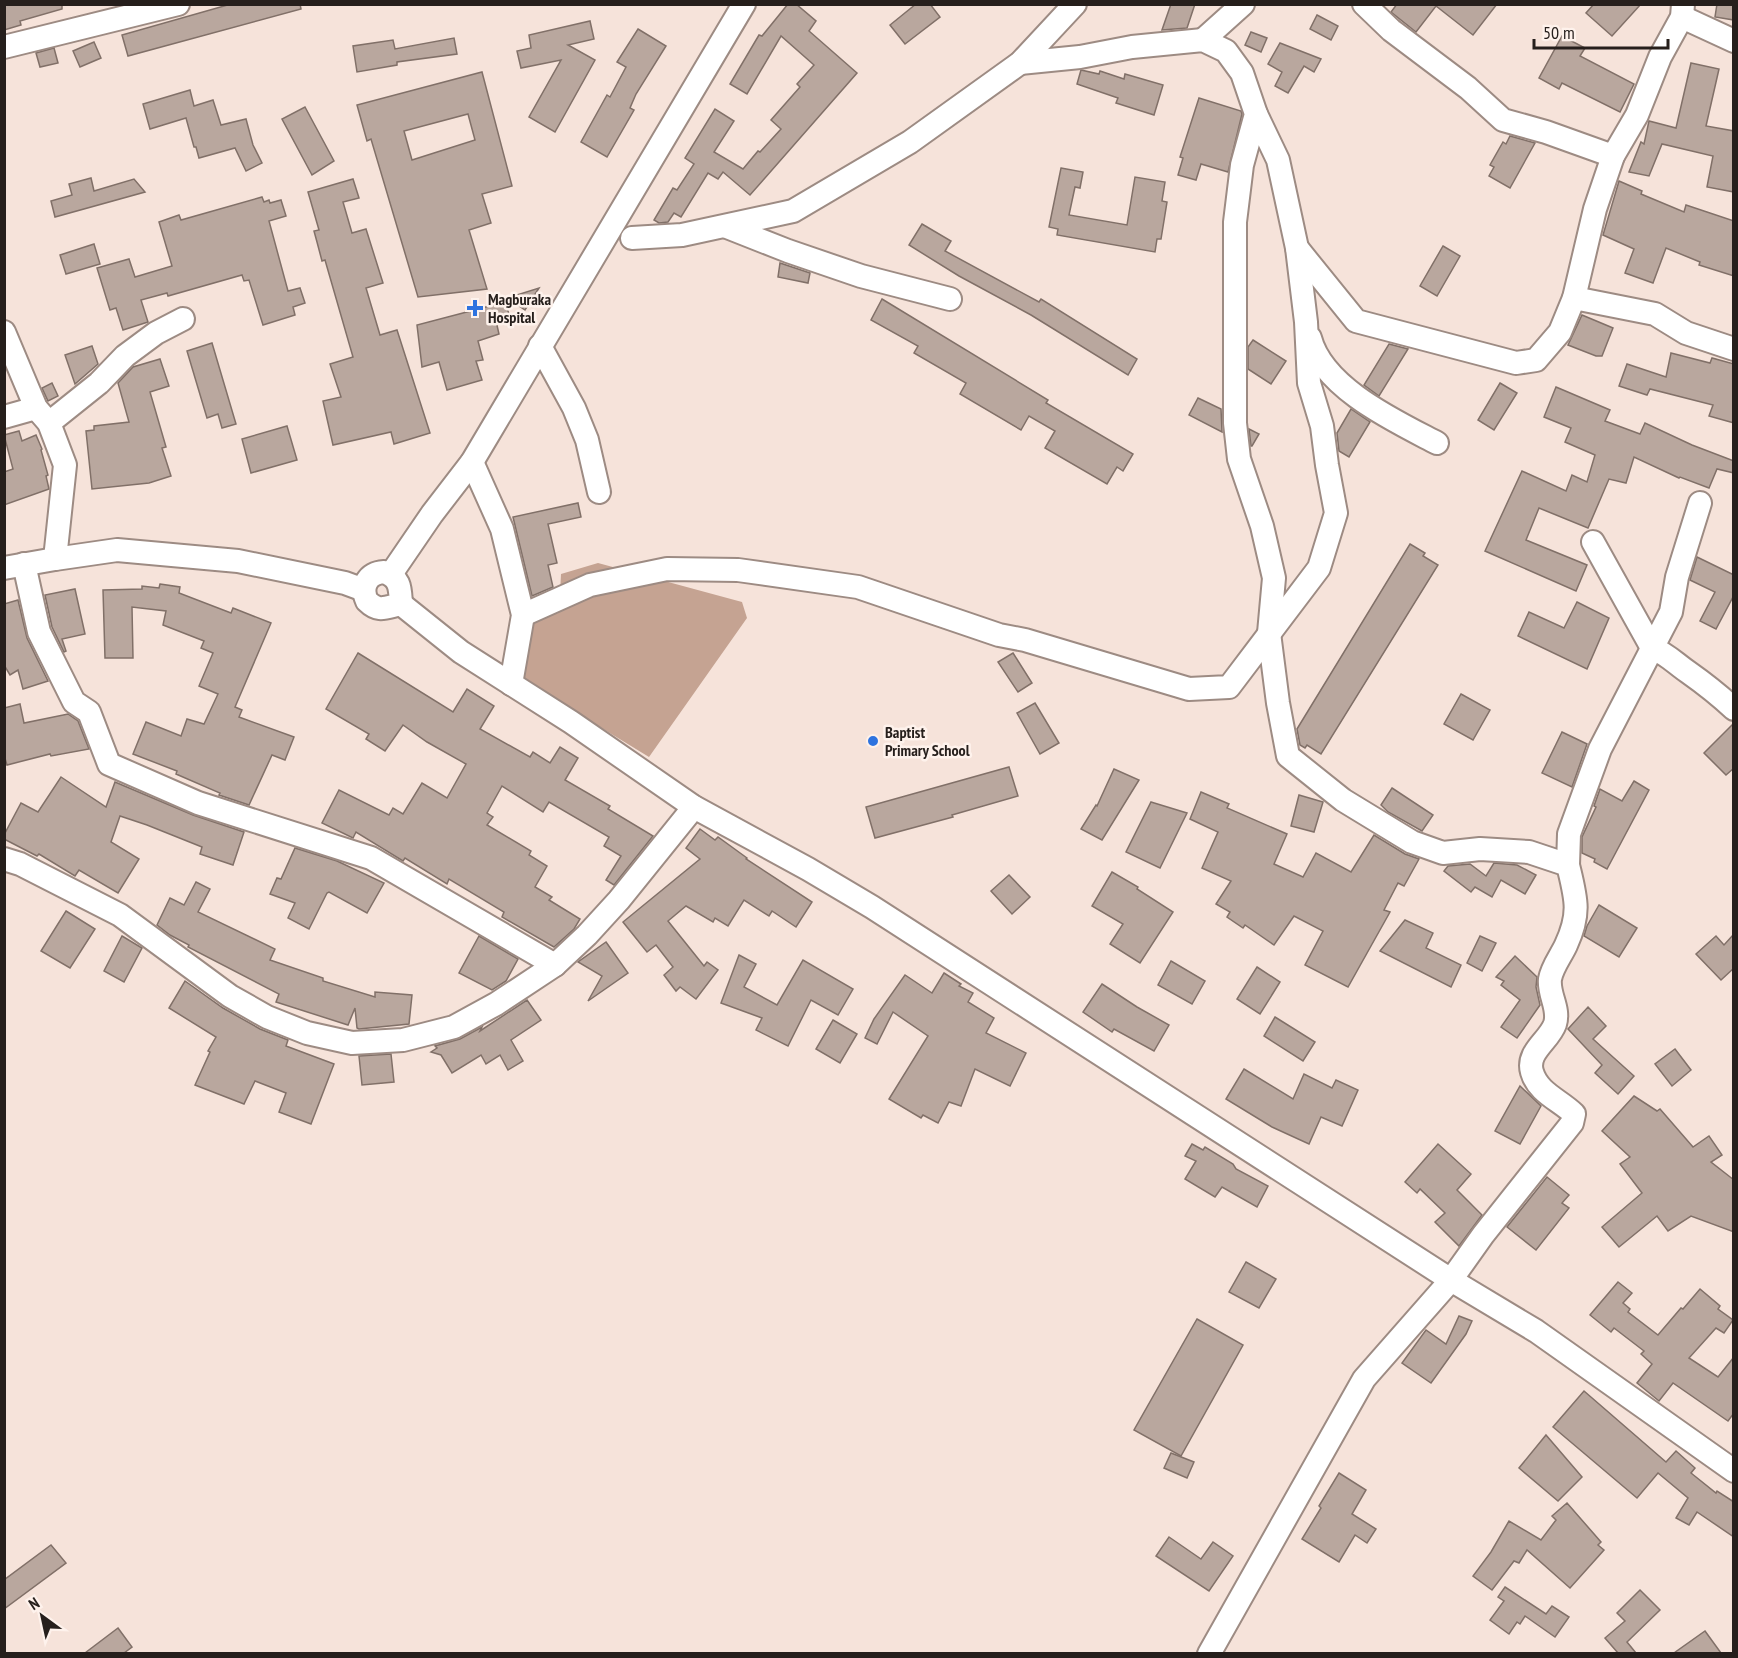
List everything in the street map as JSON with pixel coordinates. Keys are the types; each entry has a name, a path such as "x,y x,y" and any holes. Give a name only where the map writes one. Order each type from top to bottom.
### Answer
{"street":[{"path":"4,47 178,4"},
{"path":"391,574 432,514 472,462 744,4"},
{"path":"632,237 682,235 793,211 910,142 1020,63 1075,4"},
{"path":"1203,40 1243,4"},
{"path":"1364,4 1391,30 1468,88 1503,120 1546,132 1613,156"},
{"path":"1297,248 1356,321 1516,363 1536,360 1560,332 1574,298 1595,209 1613,156 1637,114 1660,57 1683,11 1734,41"},
{"path":"523,615 590,585 667,569 738,570 858,587 999,634 1189,689 1229,687 1319,568 1336,513 1322,426 1309,383 1306,322 1297,248 1278,160 1256,114 1242,73 1226,51 1203,40 1132,47 1080,57 1020,63"},
{"path":"1256,114 1242,165 1235,222 1235,423 1239,459 1263,526 1274,578 1269,633 1288,756 1343,800 1412,842 1443,853 1480,849 1529,852 1568,865"},
{"path":"788,251 787,233 793,211"},
{"path":"727,226 788,251 861,276 950,299"},
{"path":"1574,298 1655,314 1686,333 1734,349"},
{"path":"4,417 42,415 99,383 125,356 156,333 183,319"},
{"path":"1306,322 1313,351 1345,389 1386,416 1437,443"},
{"path":"4,332 65,465 55,559"},
{"path":"540,346 574,408 587,440 599,492"},
{"path":"472,462 502,529 523,615 512,684"},
{"path":"1209,1653 1364,1379 1451,1280 1483,1235 1572,1123 1574,1114 1547,1094 1535,1081 1531,1069 1533,1056 1554,1027 1558,1012 1550,981 1574,926 1577,906 1568,865 1569,834 1600,749 1671,612 1677,577 1700,503"},
{"path":"1593,542 1652,648 1667,654 1713,689 1734,709"},
{"path":"364,590 345,583 238,561 117,550 14,566 39,632 74,702 89,712 109,764 198,803 371,858 555,965"},
{"path":"401,604 388,609 377,609 366,601 364,590 367,581 372,575 384,572 391,574 400,584 401,604 461,652 571,722 694,807 872,907 1451,1280 1536,1331 1734,1471"},
{"path":"4,859 20,864 120,915 230,996 267,1017 307,1033 352,1043 403,1040 454,1027 496,1004 555,965 619,900 694,807"}],"shaded area":[{"path":"598,563 742,602 747,618 649,757 520,678 533,615 559,613 561,574"}],"building":[{"path":"4,4 62,4 62,9 20,21 21,25 4,30"},
{"path":"231,4 300,4 301,9 128,56 122,35"},
{"path":"788,4 796,4 816,21 809,31 857,73 750,195 723,172 718,179 708,173 681,217 674,213 668,222 659,223 654,220 673,188 677,190 694,164 685,158 715,109 734,121 714,152 743,169 781,129 771,120 800,87 797,84 814,65 781,36 747,94 730,84 759,35 762,36"},
{"path":"916,4 930,4 940,17 905,44 890,25"},
{"path":"1171,4 1195,4 1187,28 1162,30"},
{"path":"1397,4 1497,4 1473,35 1436,6 1416,32 1391,12"},
{"path":"1594,4 1641,4 1612,36 1586,13"},
{"path":"1717,4 1734,4 1734,20 1715,17"},
{"path":"1317,15 1338,26 1331,40 1310,29"},
{"path":"590,21 594,39 568,45 595,60 555,132 529,117 561,60 521,68 517,51 531,48 529,35"},
{"path":"638,29 666,46 636,94 630,108 634,110 607,157 581,142 607,95 610,97 626,67 617,62"},
{"path":"1251,32 1267,38 1261,52 1245,45"},
{"path":"1562,36 1585,48 1580,56 1634,84 1620,112 1562,83 1559,89 1539,78"},
{"path":"454,38 457,54 397,62 397,65 357,72 353,46 393,40 395,49"},
{"path":"94,42 101,58 80,67 73,51"},
{"path":"1280,43 1321,59 1314,72 1304,66 1288,93 1275,86 1282,72 1268,64"},
{"path":"54,48 58,63 40,67 36,53"},
{"path":"1691,63 1719,69 1706,126 1734,131 1734,192 1707,187 1713,156 1662,144 1649,176 1629,172 1641,142 1644,144 1649,121 1676,128"},
{"path":"1081,70 1099,74 1100,71 1124,79 1125,74 1163,85 1154,115 1116,103 1118,98 1077,84"},
{"path":"482,72 512,186 482,194 491,223 469,230 487,289 418,297 371,139 367,141 357,105","holes":["468,114 475,140 412,160 404,131"]},
{"path":"190,90 194,106 213,100 221,125 246,119 253,145 262,163 246,171 235,148 199,158 186,118 150,129 143,104"},
{"path":"1199,98 1241,111 1242,114 1228,172 1201,164 1196,180 1178,175 1183,158 1180,157"},
{"path":"305,107 334,161 312,175 282,119"},
{"path":"1510,136 1535,143 1510,188 1489,176 1494,167 1490,165 1503,142 1506,144"},
{"path":"1061,168 1083,172 1080,188 1075,187 1069,215 1127,225 1135,177 1165,182 1162,201 1167,202 1161,239 1157,239 1155,252 1057,235 1058,229 1049,227"},
{"path":"91,178 94,191 134,179 145,192 55,217 51,201 72,195 69,184"},
{"path":"353,179 359,198 343,202 352,233 366,229 383,283 366,288 380,335 397,330 430,433 394,444 391,432 333,445 323,401 341,397 330,364 353,357 325,260 322,261 314,231 319,230 308,192"},
{"path":"1619,181 1642,191 1641,194 1684,212 1686,205 1734,221 1734,276 1699,265 1700,262 1666,248 1653,283 1625,273 1634,249 1603,235"},
{"path":"262,197 264,202 269,200 270,203 281,200 286,216 269,221 288,291 300,288 305,303 293,307 295,315 263,325 249,280 244,281 242,275 168,296 167,293 141,300 148,322 123,330 116,308 110,310 97,268 129,259 135,277 172,266 159,222 179,215 181,220"},
{"path":"922,224 951,241 945,251 1039,302 1041,299 1137,359 1128,375 1031,315 959,276 909,245"},
{"path":"94,244 100,264 66,274 60,255"},
{"path":"1443,246 1460,256 1437,296 1420,286"},
{"path":"780,263 810,273 808,283 778,277"},
{"path":"539,288 525,310 507,298"},
{"path":"882,299 1048,400 1046,403 1133,454 1123,471 1117,467 1107,484 1045,448 1055,431 1029,416 1021,430 960,394 966,383 914,353 918,346 871,320"},
{"path":"505,302 510,317 496,321 499,334 478,341 483,360 476,361 482,380 447,390 439,362 422,367 417,325"},
{"path":"1582,315 1613,328 1602,356 1596,356 1568,345"},
{"path":"1253,340 1286,361 1271,384 1248,369 1248,347"},
{"path":"212,343 236,424 222,428 218,414 207,418 187,351"},
{"path":"1389,344 1408,349 1379,396 1364,385"},
{"path":"92,346 98,364 75,384 65,355"},
{"path":"1671,353 1710,363 1712,358 1734,364 1734,423 1709,416 1713,405 1650,389 1647,395 1619,386 1627,364 1666,377"},
{"path":"160,359 169,386 150,392 166,447 162,448 171,476 149,483 92,489 86,431 94,430 94,426 129,422 118,383 133,367"},
{"path":"52,383 58,396 48,401 42,388"},
{"path":"1500,383 1517,393 1494,430 1478,420"},
{"path":"1556,387 1610,410 1605,421 1640,434 1645,423 1734,461 1734,473 1717,469 1709,488 1679,478 1634,457 1626,483 1609,479 1588,528 1539,508 1526,540 1587,565 1576,591 1485,551 1522,471 1566,491 1572,475 1587,482 1595,455 1565,442 1571,428 1544,417"},
{"path":"1198,398 1221,409 1222,432 1189,415"},
{"path":"1351,409 1370,422 1349,457 1339,451 1337,433"},
{"path":"287,426 297,460 251,473 242,439"},
{"path":"1249,429 1259,434 1252,446 1251,446"},
{"path":"19,431 22,441 36,435 42,449 49,489 4,505 4,472 13,469 4,435"},
{"path":"578,503 581,517 548,524 557,563 548,565 553,587 532,596 513,517"},
{"path":"1410,544 1425,553 1423,556 1438,565 1321,754 1307,745 1305,748 1300,745 1297,729"},
{"path":"1697,557 1734,575 1734,595 1716,629 1700,621 1715,592 1690,580"},
{"path":"160,584 180,587 179,593 231,613 233,608 271,623 235,707 242,710 239,717 294,737 285,760 272,755 249,805 219,795 220,793 176,774 177,771 133,754 146,722 181,736 187,719 204,724 218,694 199,686 213,653 201,648 204,641 163,625 166,611 132,607 133,658 105,658 103,590 142,589 142,586 159,588"},
{"path":"75,589 85,634 62,639 66,651 64,652 52,627 45,595"},
{"path":"18,600 27,638 48,681 23,689 18,670 10,675 4,665 4,604"},
{"path":"1577,602 1609,618 1587,669 1518,636 1529,612 1564,628"},
{"path":"358,653 453,712 467,689 494,706 480,729 530,757 533,752 550,763 560,747 578,758 565,780 610,806 608,809 653,836 614,885 606,880 621,856 604,846 609,837 549,802 543,812 502,786 487,813 493,817 487,825 531,851 529,855 547,866 535,887 552,897 549,900 580,919 574,929 554,947 502,917 504,912 449,879 447,884 405,858 403,861 356,832 353,838 322,823 339,790 389,815 393,808 403,814 422,783 447,798 466,764 427,742 403,725 385,751 366,739 369,734 326,709"},
{"path":"1013,653 1032,683 1018,692 998,662"},
{"path":"1461,694 1490,710 1473,740 1444,724"},
{"path":"1035,703 1059,743 1040,754 1017,713"},
{"path":"20,704 24,723 68,714 78,721 89,749 51,756 50,754 7,765 4,755 4,708"},
{"path":"1734,723 1734,768 1726,775 1704,753"},
{"path":"1562,732 1587,744 1572,787 1542,773"},
{"path":"1009,767 1018,796 952,815 953,817 875,838 866,807"},
{"path":"1114,769 1139,780 1102,840 1081,829 1097,806"},
{"path":"61,777 106,807 115,782 193,815 244,832 233,865 200,854 202,847 120,816 111,842 139,859 118,893 79,870 75,876 39,854 37,856 4,839 21,803 38,812"},
{"path":"1634,781 1649,790 1607,869 1594,862 1595,859 1582,853 1582,837 1596,807 1594,806 1600,789 1622,801"},
{"path":"1392,788 1433,815 1422,831 1388,812 1381,805"},
{"path":"1201,792 1229,804 1227,808 1287,834 1274,864 1303,877 1316,853 1351,872 1374,835 1405,854 1419,859 1404,886 1398,883 1384,910 1390,912 1348,987 1305,965 1323,931 1294,916 1274,945 1245,925 1243,928 1227,917 1230,912 1216,904 1231,881 1202,868 1218,832 1190,819"},
{"path":"1299,795 1323,802 1314,832 1291,826"},
{"path":"1151,802 1187,813 1160,868 1126,852"},
{"path":"700,829 715,840 718,837 746,859 812,902 796,927 772,911 769,916 744,900 728,926 715,918 713,922 686,906 668,921 704,966 707,962 718,970 696,999 680,987 676,991 664,975 673,967 656,945 647,952 623,922 700,859 686,848"},
{"path":"295,848 337,861 384,883 367,913 329,892 309,929 288,918 295,903 270,894 277,878 281,879"},
{"path":"1494,863 1517,865 1536,875 1525,894 1501,880 1492,897 1475,887 1471,892 1444,871 1448,866 1470,864 1486,876"},
{"path":"1112,872 1173,912 1140,963 1110,944 1123,924 1092,906"},
{"path":"1009,875 1030,897 1012,914 991,891"},
{"path":"196,882 210,889 198,912 275,949 270,960 323,978 323,981 375,997 375,992 412,995 409,1024 359,1029 355,1008 348,1025 276,1002 279,994 188,947 189,945 170,935 157,925 170,898 184,905"},
{"path":"1599,905 1637,928 1619,957 1584,936"},
{"path":"66,911 95,929 70,968 41,951"},
{"path":"1405,920 1433,933 1426,948 1461,965 1451,987 1380,951"},
{"path":"1734,934 1734,968 1721,980 1696,954 1716,936 1724,945"},
{"path":"122,936 142,948 124,982 104,971"},
{"path":"479,936 518,959 506,981 492,990 459,973"},
{"path":"1480,936 1496,943 1482,971 1467,963"},
{"path":"606,942 628,973 588,1001 602,976 578,962"},
{"path":"739,955 756,964 744,987 777,1005 803,960 853,989 838,1015 811,1000 788,1046 756,1030 762,1018 721,1003"},
{"path":"1515,956 1537,977 1536,987 1540,1005 1517,1038 1501,1027 1520,1000 1501,985 1504,981 1496,977"},
{"path":"1171,961 1205,981 1192,1004 1158,985"},
{"path":"1257,967 1280,982 1260,1014 1237,999"},
{"path":"944,973 961,984 959,986 973,993 968,1002 994,1018 986,1033 1026,1053 1010,1086 975,1069 961,1106 949,1102 938,1123 923,1115 921,1118 889,1099 928,1036 893,1012 877,1044 865,1038 874,1019 905,975 932,993"},
{"path":"185,981 223,1008 260,1029 288,1040 286,1046 334,1064 311,1124 279,1112 286,1093 255,1081 244,1104 195,1085 216,1037 169,1008"},
{"path":"1102,984 1169,1025 1154,1051 1114,1029 1112,1032 1083,1012"},
{"path":"527,1000 541,1020 511,1040 523,1061 508,1070 500,1055 486,1064 481,1055 452,1073 441,1055 431,1052 437,1048 435,1046 460,1039 482,1027 480,1031"},
{"path":"1588,1007 1606,1026 1593,1039 1634,1076 1618,1094 1595,1073 1602,1065 1568,1029"},
{"path":"1275,1017 1315,1042 1303,1061 1264,1036"},
{"path":"833,1020 857,1034 840,1063 816,1049"},
{"path":"1675,1049 1691,1070 1672,1086 1655,1064"},
{"path":"391,1054 394,1082 362,1085 359,1056"},
{"path":"1244,1069 1293,1099 1304,1074 1332,1088 1336,1080 1358,1090 1342,1126 1321,1117 1309,1144 1272,1127 1226,1099"},
{"path":"1520,1086 1541,1106 1520,1144 1495,1131"},
{"path":"1634,1096 1657,1111 1660,1109 1693,1147 1709,1136 1722,1155 1711,1162 1734,1180 1734,1232 1691,1216 1668,1231 1657,1216 1619,1247 1602,1227 1642,1193 1620,1164 1630,1157 1602,1131"},
{"path":"1192,1144 1203,1150 1205,1147 1233,1164 1236,1169 1268,1186 1257,1207 1222,1187 1215,1197 1185,1179 1196,1161 1185,1156"},
{"path":"1438,1144 1471,1174 1457,1190 1482,1215 1459,1246 1435,1222 1445,1213 1420,1189 1417,1193 1405,1182"},
{"path":"1547,1177 1569,1195 1562,1203 1569,1208 1536,1250 1507,1227"},
{"path":"1246,1262 1276,1279 1259,1308 1229,1292"},
{"path":"1618,1282 1632,1293 1623,1303 1630,1309 1628,1312 1658,1335 1700,1289 1720,1306 1718,1309 1733,1320 1724,1333 1716,1328 1689,1358 1718,1377 1734,1357 1734,1413 1728,1421 1673,1383 1659,1401 1637,1383 1652,1364 1641,1354 1644,1351 1614,1328 1611,1332 1590,1315"},
{"path":"1459,1316 1472,1321 1466,1334 1431,1383 1402,1363 1426,1330 1446,1344"},
{"path":"1197,1319 1243,1345 1181,1456 1134,1430"},
{"path":"1584,1391 1666,1462 1676,1451 1695,1468 1691,1473 1716,1493 1717,1491 1734,1502 1734,1537 1697,1512 1689,1525 1676,1518 1688,1498 1658,1473 1637,1498 1553,1427"},
{"path":"1546,1435 1582,1477 1558,1501 1519,1468"},
{"path":"1171,1453 1194,1462 1187,1478 1164,1468"},
{"path":"1339,1473 1366,1490 1352,1514 1376,1529 1367,1543 1355,1535 1339,1562 1302,1539"},
{"path":"1567,1503 1601,1542 1598,1545 1604,1550 1570,1588 1527,1550 1519,1563 1514,1561 1492,1590 1473,1576 1491,1552 1509,1521 1541,1540 1556,1520 1552,1516"},
{"path":"1169,1537 1201,1559 1213,1542 1233,1556 1209,1591 1156,1556"},
{"path":"51,1545 66,1563 4,1609 4,1580"},
{"path":"1505,1587 1546,1614 1552,1606 1569,1617 1555,1637 1525,1616 1520,1624 1517,1622 1509,1634 1490,1620 1504,1601 1498,1597"},
{"path":"1640,1590 1660,1610 1627,1642 1636,1653 1618,1653 1605,1638 1625,1621 1617,1613"},
{"path":"118,1628 132,1647 124,1653 85,1653"},
{"path":"1705,1631 1721,1653 1674,1653"}],"place":[{"name":"Magburaka Hospital","path":"475,308"},
{"name":"Baptist Primary School","path":"873,741"}]}
